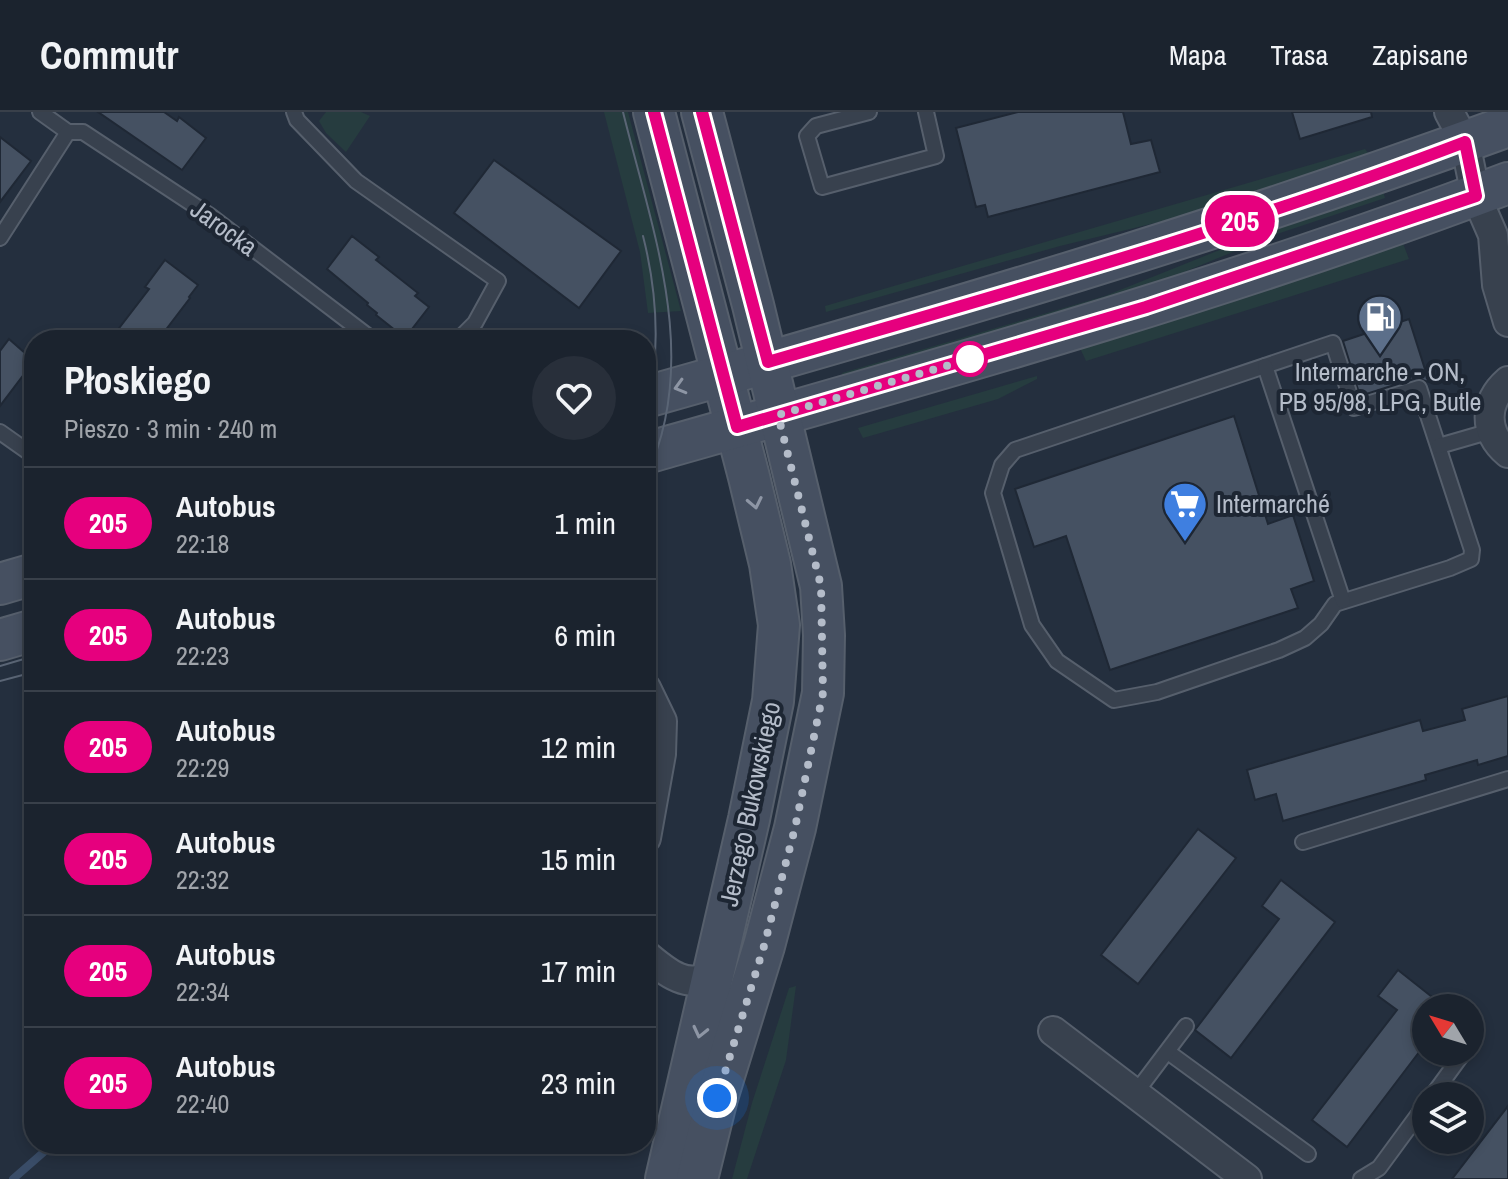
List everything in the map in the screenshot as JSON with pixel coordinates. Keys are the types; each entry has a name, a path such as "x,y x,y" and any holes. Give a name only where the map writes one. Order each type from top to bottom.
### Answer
{"main road":[{"name":"Jerzego Bukowskiego","path":"654,112 737,427 770,564 779,625 773,701 666,1179"},
{"name":"Jerzego Bukowskiego","path":"697,1179 717,1098 764,946 795,828 823,693 821,586 778,415 768,362 702,112"},
{"path":"656,394 1131,256 1378,174 1462,122 1508,126"},
{"path":"656,450 1146,307 1492,190"},
{"path":"0,584 24,577"},
{"path":"0,640 24,633"}],"street":[{"path":"1462,122 1492,190 1473,243 1497,285 1508,322"},
{"path":"1500,442 1488,416 1498,389 1508,381"},
{"path":"656,709 662,721 656,782"},
{"path":"656,964 694,982 703,981 714,973"},
{"path":"1053,1031 1247,1179"}],"lane":[{"name":"Jarocka","path":"40,112 68,132 83,132 209,215 360,330"},
{"path":"294,112 297,120 356,181 498,281 468,330"},
{"path":"869,112 814,119 807,136 822,187 936,156 926,112"},
{"path":"0,238 68,132"},
{"path":"1333,343 1354,408 1419,388 1439,446 1472,550 1471,559 1335,604 1321,624 1305,638 1279,650 1157,692 1114,700 1057,661 1032,625 993,493 1002,465 1015,450 1333,343"},
{"path":"1265,366 1343,601"},
{"path":"0,432 24,449"},
{"path":"1439,446 1500,442"},
{"path":"1303,842 1508,779"},
{"path":"1134,1095 1186,1026"},
{"path":"1168,1052 1308,1154"},
{"path":"1361,1179 1379,1168 1412,1123"}],"green space":[{"path":"326,112 361,112 370,116 346,152 326,133 319,121"},
{"path":"604,112 628,112 681,311 648,313 640,252"},
{"path":"1365,149 1372,158 1258,198 1060,246 826,312 825,306"},
{"path":"1383,191 1385,198 1274,235 1121,298 844,379 842,373 1105,296 1272,229"},
{"path":"1402,241 1409,259 1086,361 1079,346"},
{"path":"1037,376 1037,379 998,399 863,438 858,428"},
{"path":"796,986 786,1060 747,1179 732,1179 752,1103 789,988"}],"building":[{"path":"98,112 164,112 177,121 179,117 206,138 182,170"},
{"path":"1018,112 1123,112 1131,144 1151,140 1160,172 988,217 985,205 976,207 956,128"},
{"path":"1292,112 1371,112 1372,117 1300,139"},
{"path":"0,137 31,161 0,202"},
{"path":"494,160 621,251 579,308 454,213"},
{"path":"352,236 379,257 376,260 418,293 415,296 429,307 411,330 395,330 327,269"},
{"path":"165,260 198,285 166,330 118,330 149,289 145,287"},
{"name":"Intermarche - ON, PB 95/98, LPG, Butle","path":"1409,319 1429,382 1416,378 1360,396 1343,341"},
{"path":"9,339 24,352 24,374 0,406 0,351"},
{"name":"Intermarché","path":"1234,416 1268,524 1293,515 1314,581 1291,589 1298,608 1110,670 1066,536 1034,547 1015,489"},
{"path":"1508,696 1508,756 1478,765 1477,760 1425,775 1426,780 1283,821 1276,794 1255,800 1247,770 1420,720 1423,731 1465,720 1462,709"},
{"path":"1198,829 1236,858 1138,984 1101,955"},
{"path":"1281,880 1335,922 1231,1058 1195,1030 1279,919 1262,906"},
{"path":"1398,970 1428,994 1412,994 1412,1061 1347,1147 1312,1120 1397,1010 1378,996"},
{"path":"1508,1106 1508,1179 1452,1179 1471,1154 1484,1154 1484,1137"}],"waterway":[{"path":"13,1179 42,1154"}],"tram line":[{"path":"623,112 658,248 671,341 670,387 656,449"},
{"path":"643,236 652,281 655,330"},
{"path":"0,666 24,659"},
{"path":"0,681 24,675"}],"bus line":[{"name":"205","path":"654,112 737,427 1146,307 1476,196 1465,142 1131,256 768,362 702,112"}],"place":[{"name":"Intermarche - ON, PB 95/98, LPG, Butle","path":"1380,356"},
{"name":"Intermarché","path":"1185,543"}],"route":[{"path":"717,1098 764,946 795,828 823,693 821,586 778,415 970,359"}]}
